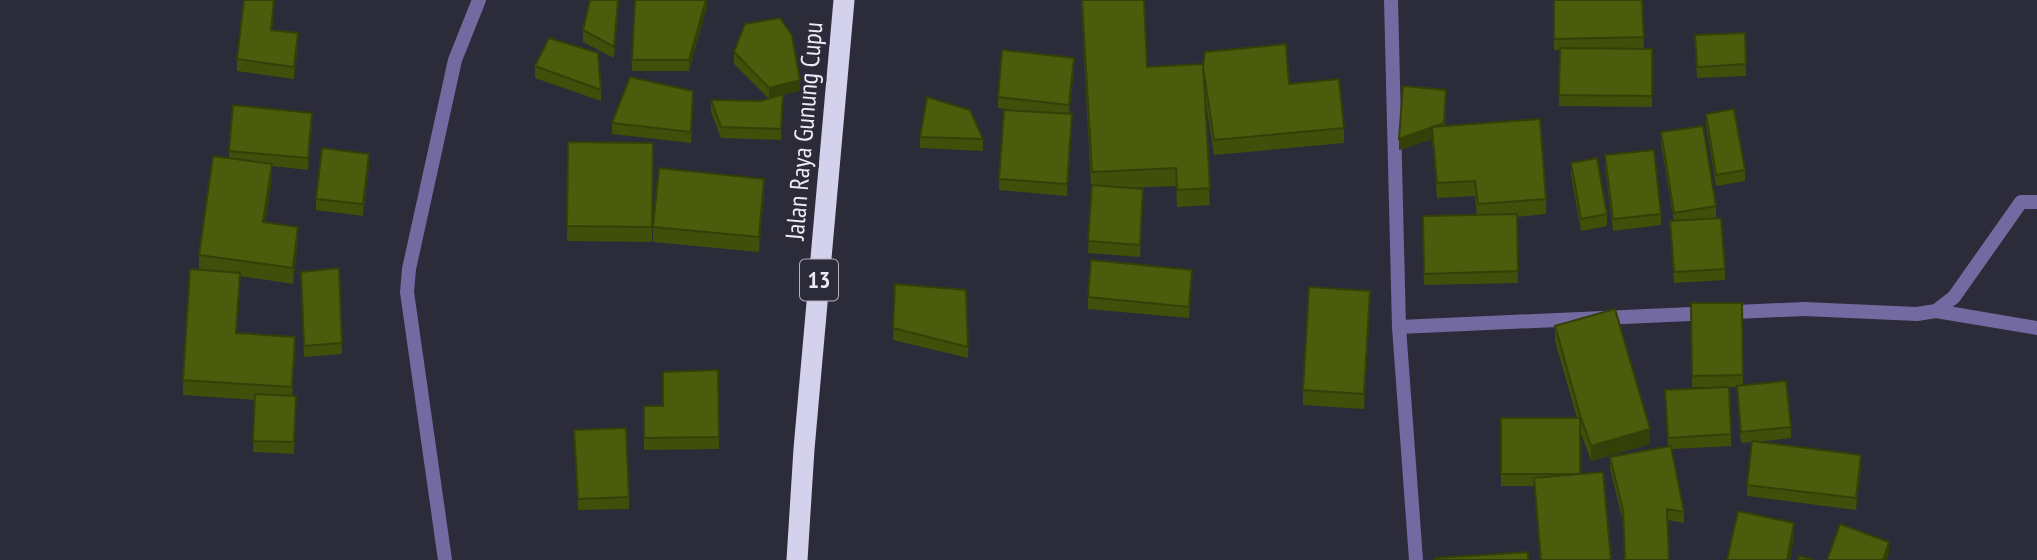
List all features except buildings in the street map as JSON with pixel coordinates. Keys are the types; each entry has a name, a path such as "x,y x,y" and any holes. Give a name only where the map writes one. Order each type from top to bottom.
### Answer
{"highway":[{"name":"Jalan Raya Gunung Cupu","path":"797,560 804,449 844,0"}],"street":[{"path":"445,560 407,292 409,270 454,60 479,0"},
{"path":"1391,0 1399,327 1416,560"},
{"path":"1936,311 1954,297 2021,202 2037,202"},
{"path":"1399,327 1804,309 1917,314 1936,311 2037,328"}]}
